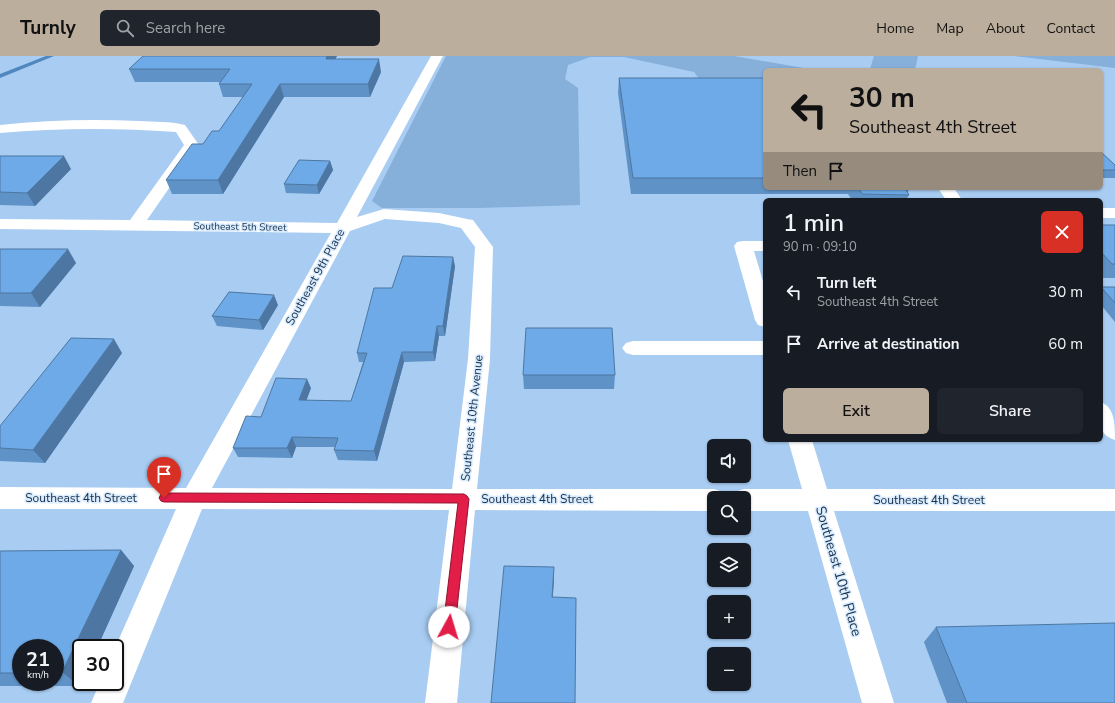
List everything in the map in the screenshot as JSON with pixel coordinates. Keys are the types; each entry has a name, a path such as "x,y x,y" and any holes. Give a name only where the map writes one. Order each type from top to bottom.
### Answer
{"street":[{"name":"Southeast 9th Place","path":"107,703 194,498 342,228 434,56"},
{"path":"0,129 45,125 133,125 180,128 192,145 135,225"},
{"path":"1103,213 1115,213"},
{"name":"Southeast 5th Street","path":"0,224 274,226 342,228 384,214 439,218 467,224 473,232"},
{"name":"Southeast 10th Avenue","path":"441,703 479,359 484,247 473,232"},
{"path":"763,246 742,246 763,314"},
{"path":"633,348 763,348"},
{"path":"1103,414 1115,431"},
{"name":"Southeast 10th Place","path":"801,442 878,703"},
{"name":"Southeast 4th Street","path":"0,498 707,500"},
{"name":"Southeast 4th Street","path":"751,500 1115,500"}],"shaded area":[{"path":"446,56 734,56 803,68 763,68 763,88 700,80 694,72 624,57 590,57 568,65 565,79 578,88 580,205 479,208 382,208 372,201"},
{"path":"874,56 918,56 915,68 870,68"},
{"path":"1014,56 1115,56 1115,68"}],"building":[{"path":"143,56 327,56 326,59 379,59 368,84 280,84 218,180 166,180 192,144 203,144 212,131 219,131 252,84 219,84 230,69 129,69"},
{"path":"619,78 763,78 763,178 633,178"},
{"path":"1103,154 1115,165 1115,170 1103,170"},
{"path":"0,156 64,156 27,193 0,192"},
{"path":"299,160 330,161 317,185 284,184"},
{"path":"860,190 906,190 909,195 862,194"},
{"path":"1103,225 1115,225 1115,264 1112,264 1103,254"},
{"path":"0,249 68,249 31,293 0,293"},
{"path":"403,256 453,257 443,326 437,326 433,352 402,352 374,451 334,450 338,438 292,437 287,448 233,448 246,416 261,417 276,378 307,379 299,400 351,401 367,353 357,353 374,288 392,288"},
{"path":"1103,287 1115,287 1115,303 1103,289"},
{"path":"229,292 274,295 259,320 212,316"},
{"path":"526,328 612,328 615,375 523,375"},
{"path":"71,338 114,339 33,450 0,448 0,426"},
{"path":"121,550 78,639 72,639 72,651 64,668 64,639 12,639 12,673 0,673 0,551"},
{"path":"504,566 554,567 552,597 576,598 575,703 491,703"},
{"path":"1115,623 1115,703 967,703 936,627"}],"waterway":[{"path":"0,76 51,56"}],"route":[{"path":"164,498 464,499 449,627"}]}
